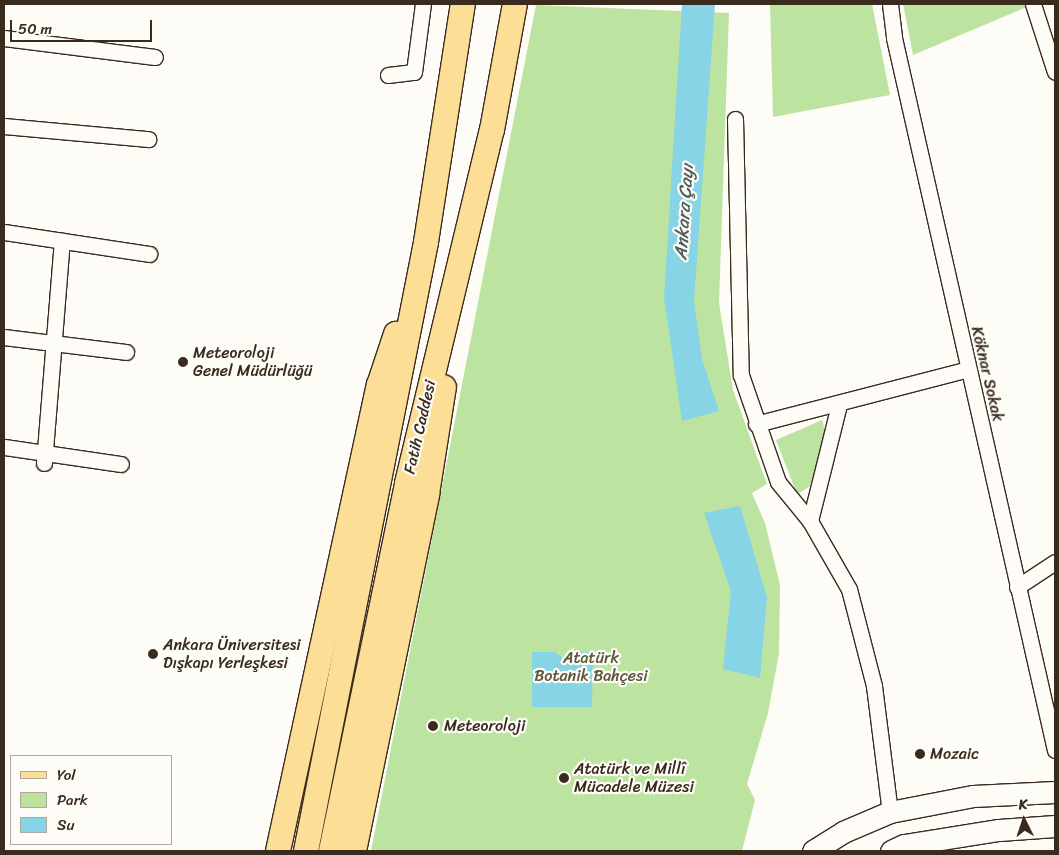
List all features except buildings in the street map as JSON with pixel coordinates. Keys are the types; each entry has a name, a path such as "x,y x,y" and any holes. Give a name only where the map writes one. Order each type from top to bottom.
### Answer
{"main road":[{"name":"Fatih Caddesi","path":"306,851 381,479 426,242 463,4"},
{"name":"Fatih Caddesi","path":"331,851 408,483 492,130 514,4"},
{"path":"278,851 379,385 426,242"},
{"path":"354,851 428,494 455,281"},
{"path":"813,851 844,832 890,812 973,796 1055,792"},
{"path":"900,849 1055,826"}],"street":[{"path":"388,75 414,72 424,4"},
{"name":"Köknar Sokak","path":"890,4 968,369 1055,750"},
{"path":"1033,4 1055,72"},
{"path":"4,38 155,57"},
{"path":"735,119 737,321 741,375 756,424 778,482 810,520 849,589 874,686 890,812"},
{"path":"4,126 148,139"},
{"path":"4,232 149,254"},
{"path":"44,458 62,241"},
{"path":"4,337 126,352"},
{"path":"756,424 839,405 968,369"},
{"path":"810,520 839,405"},
{"path":"4,447 44,458 120,464"},
{"path":"1017,587 1055,562"}],"green space":[{"path":"770,4 872,4 890,95 773,117"},
{"path":"903,4 1034,4 913,55"},
{"name":"Atatürk Botanik Bahçesi","path":"536,5 729,13 719,303 733,390 767,484 752,493 765,523 780,585 779,653 768,713 747,784 755,800 742,851 371,851"},
{"path":"822,420 827,437 821,457 809,487 797,494 776,440"}],"water":[{"name":"Ankara Çayı","path":"682,4 715,4 694,301 702,359 719,411 682,421 664,298"},
{"path":"740,506 767,597 760,678 723,669 731,591 704,513"},
{"path":"532,652 555,652 563,658 569,652 593,652 592,707 532,707"}],"place":[{"name":"Meteoroloji Genel Müdürlüğü","path":"183,362"},
{"name":"Ankara Üniversitesi Dışkapı Yerleşkesi","path":"153,654"},
{"name":"Meteoroloji","path":"433,726"},
{"name":"Mozaic","path":"920,754"},
{"name":"Atatürk ve Millî Mücadele Müzesi","path":"564,778"}]}
